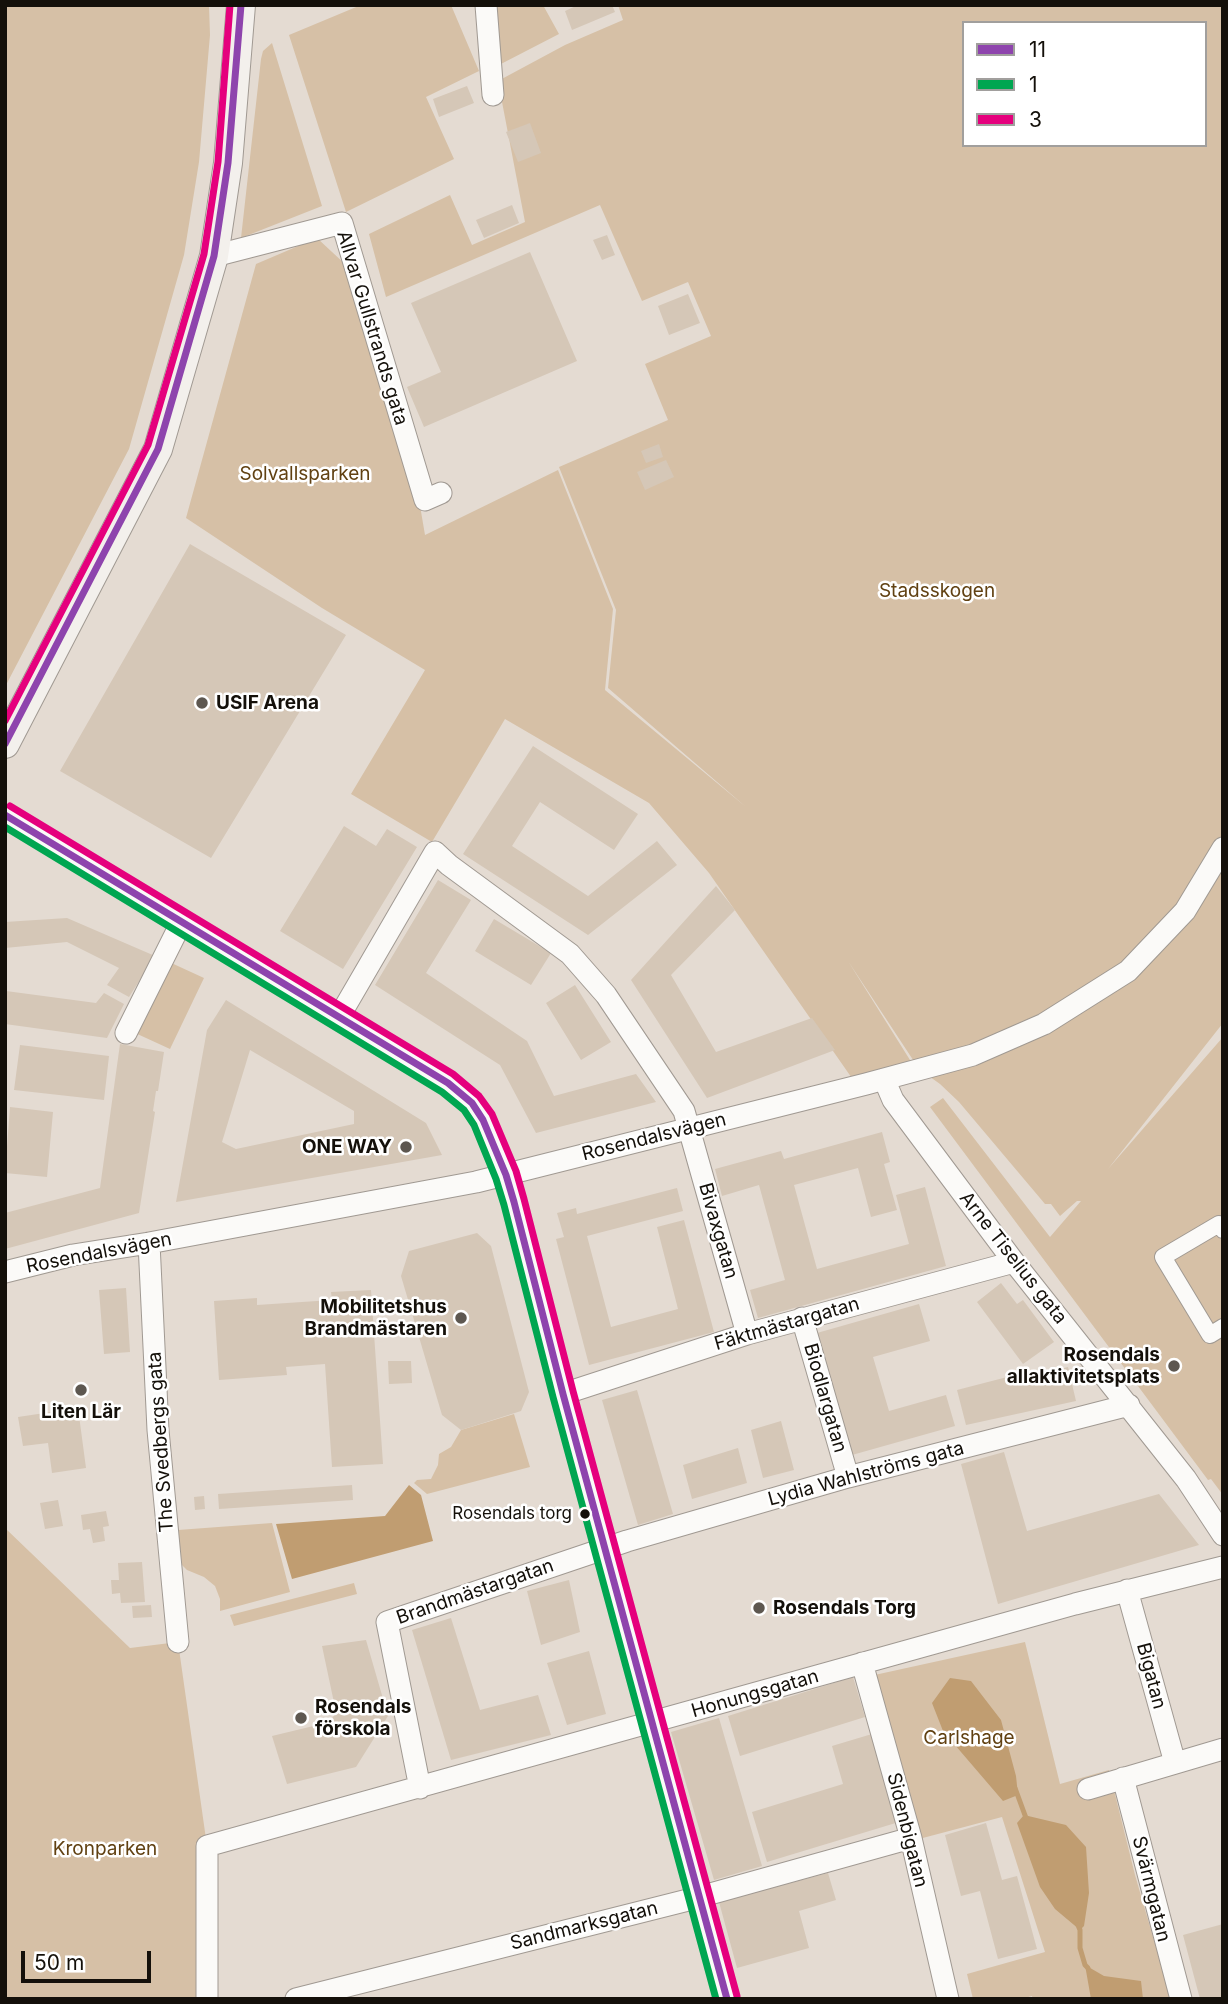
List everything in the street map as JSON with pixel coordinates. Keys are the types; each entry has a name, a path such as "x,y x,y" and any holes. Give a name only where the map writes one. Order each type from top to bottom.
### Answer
{"main road":[{"path":"5,744 158,449 214,256 228,163 241,5"}],"street":[{"path":"486,5 493,96"},
{"name":"Allvar Gullstrands gata","path":"214,256 342,223 425,500 441,493"},
{"path":"5,815 458,1090 472,1103 483,1120 506,1175 727,1999"},
{"name":"Rosendalsvägen","path":"5,1272 73,1255 506,1175 973,1055 1044,1024 1128,971 1185,911 1223,848"},
{"name":"Bivaxgatan","path":"339,1017 435,852 570,954 606,995 684,1111 747,1334"},
{"path":"126,1033 181,923"},
{"name":"Arne Tiselius gata","path":"884,1079 893,1100 1014,1262 1186,1479 1223,1535"},
{"path":"1223,1230 1219,1224 1163,1257 1210,1335 1223,1327"},
{"name":"The Svedbergs gata","path":"149,1243 158,1430 178,1642"},
{"name":"Fäktmästargatan","path":"563,1394 747,1334 1014,1262"},
{"name":"Biodlargatan","path":"802,1318 848,1477"},
{"name":"Lydia Wahlströms gata","path":"604,1547 848,1477 1129,1405"},
{"name":"Brandmästargatan","path":"420,1788 387,1622 604,1547"},
{"name":"Honungsgatan","path":"208,1999 207,1846 862,1662 1127,1590 1223,1567"},
{"name":"Bigatan","path":"1127,1590 1175,1763"},
{"name":"Sidenbigatan","path":"862,1662 911,1838 948,1999"},
{"path":"1088,1789 1223,1749"},
{"name":"Svärmgatan","path":"1123,1778 1181,1999"},
{"name":"Sandmarksgatan","path":"296,1999 700,1897 911,1838"}],"green space":[{"path":"5,5 209,5 210,35 199,162 184,255 129,449 5,687"},
{"path":"361,5 451,5 479,71 426,97 454,159 346,212 289,35"},
{"path":"493,5 543,5 559,34 499,65"},
{"name":"Stadsskogen","path":"618,5 1223,5 1223,1023 1108,1169 1223,1037 1223,1495 1211,1479 1208,1480 930,1107 943,1098 1050,1237 1081,1201 1077,1201 1060,1216 1051,1204 1045,1204 959,1102 919,1069 848,961 915,1068 856,1084 709,873 649,803 505,719 432,842 351,794 425,670 322,608 186,518 256,264 317,238 346,265 417,488 425,535 558,470 613,609 605,690 746,807 608,688 616,610 559,467 668,420 645,364 711,336 688,282 642,301 600,205 386,297 369,234 450,195 472,245 525,222 498,81 565,45 623,20"},
{"path":"272,43 322,206 241,238 261,59 263,51"},
{"path":"167,961 204,978 170,1049 133,1032"},
{"path":"514,1414 530,1467 427,1494 414,1483 417,1480 431,1479 438,1465 439,1454 451,1447 461,1430"},
{"path":"272,1523 290,1592 220,1611 220,1599 215,1586 182,1565 178,1530"},
{"name":"Kronparken","path":"5,1528 130,1648 178,1642 207,1846 207,1999 5,1999"},
{"path":"354,1583 357,1594 234,1626 230,1615"},
{"name":"Carlshage","path":"1025,1642 1060,1784 1109,1770 1135,1875 1171,1999 1033,1999 1032,1996 1021,1999 973,1999 967,1974 1045,1952 1002,1817 919,1839 870,1676"}],"shaded area":[{"path":"409,1485 421,1495 433,1541 292,1579 276,1524 385,1516"},
{"path":"950,1678 971,1681 1001,1720 1016,1776 1018,1795 1003,1801 943,1731 932,1703"},
{"path":"1024,1815 1066,1825 1086,1847 1089,1893 1084,1926 1080,1930 1055,1909 1040,1887 1017,1823"},
{"path":"1085,1965 1104,1976 1141,1981 1143,1999 1091,1999"}],"building":[{"path":"578,5 612,5 615,12 572,30 565,11"},
{"path":"467,86 474,103 439,117 433,99"},
{"path":"530,123 541,153 518,162 506,132"},
{"path":"512,205 519,223 484,238 476,220"},
{"path":"607,235 615,255 602,260 593,240"},
{"path":"530,252 577,361 424,427 407,387 441,372 411,303"},
{"path":"688,294 700,323 669,335 658,306"},
{"path":"659,444 663,457 646,463 641,451"},
{"path":"666,460 674,477 645,490 637,472"},
{"name":"USIF Arena","path":"190,544 346,635 211,858 60,771"},
{"path":"533,746 638,814 614,850 540,802 512,846 588,896 657,841 677,865 588,935 463,854"},
{"path":"344,826 376,846 387,829 417,847 343,969 280,931"},
{"path":"438,880 471,900 426,973 527,1041 554,1096 636,1074 656,1102 536,1133 500,1065 375,985"},
{"path":"716,886 735,910 671,975 716,1052 812,1018 835,1050 707,1098 631,980"},
{"path":"67,918 155,956 129,997 107,985 119,968 67,942 5,948 5,922"},
{"path":"494,919 551,953 531,985 475,951"},
{"path":"575,985 611,1042 581,1060 546,1003"},
{"path":"6,991 96,1003 104,993 124,1004 107,1038 5,1024"},
{"path":"226,1000 426,1123 442,1155 176,1202 207,1030","holes":["250,1050 354,1111 354,1124 236,1149 222,1142"]},
{"path":"120,1044 164,1052 139,1213 5,1249 5,1213 100,1188"},
{"path":"20,1045 109,1056 104,1100 14,1090"},
{"path":"10,1107 53,1112 47,1177 5,1173"},
{"path":"882,1132 890,1162 884,1164 897,1210 871,1217 858,1168 794,1185 817,1269 909,1244 896,1195 925,1187 946,1266 758,1318 750,1290 785,1280 759,1185 722,1196 715,1169 781,1151 784,1159"},
{"path":"677,1188 683,1211 587,1236 611,1327 678,1309 657,1227 684,1220 714,1332 589,1365 556,1239 564,1237 557,1213 576,1208 577,1214"},
{"name":"Mobilitetshus Brandmästaren","path":"477,1233 491,1246 529,1392 521,1411 461,1430 442,1415 401,1276 409,1251"},
{"path":"1001,1283 1017,1304 1023,1300 1054,1342 1023,1364 977,1302"},
{"path":"126,1288 130,1352 104,1354 99,1290"},
{"path":"371,1290 383,1464 332,1467 325,1364 286,1367 287,1375 219,1380 214,1301 257,1298 257,1305 332,1300 331,1292"},
{"path":"919,1304 930,1341 873,1357 889,1411 946,1395 955,1426 852,1455 817,1333"},
{"path":"388,1361 411,1361 412,1383 389,1384"},
{"path":"1068,1367 1076,1401 966,1425 957,1390 1015,1375 1016,1380"},
{"path":"637,1390 673,1514 638,1525 602,1400"},
{"path":"78,1408 86,1468 52,1473 48,1443 23,1446 18,1417"},
{"path":"781,1421 794,1470 763,1478 751,1430"},
{"path":"738,1448 747,1483 692,1499 683,1465"},
{"path":"1004,1452 1027,1531 1159,1494 1199,1545 998,1604 961,1464"},
{"path":"352,1485 353,1500 219,1509 218,1494"},
{"path":"204,1496 205,1509 195,1510 194,1497"},
{"path":"58,1500 63,1526 45,1529 40,1503"},
{"path":"106,1511 109,1526 103,1527 105,1541 93,1543 90,1529 83,1530 81,1515"},
{"path":"142,1562 145,1602 121,1603 120,1593 112,1594 111,1580 119,1580 118,1563"},
{"path":"569,1580 580,1632 541,1645 527,1591"},
{"path":"151,1605 152,1617 133,1618 132,1606"},
{"path":"451,1618 480,1710 538,1695 551,1735 451,1760 412,1630"},
{"name":"Rosendals förskola","path":"366,1640 388,1716 356,1767 287,1784 272,1736 330,1722 336,1712 322,1646"},
{"path":"589,1651 606,1714 567,1725 547,1663"},
{"path":"853,1677 865,1717 740,1756 728,1716"},
{"path":"719,1718 762,1866 714,1880 671,1732"},
{"path":"872,1734 899,1822 767,1862 752,1812 843,1784 832,1746"},
{"path":"986,1823 1002,1880 1017,1876 1037,1949 998,1959 980,1891 961,1896 945,1835"},
{"path":"828,1873 836,1900 799,1911 809,1948 737,1968 719,1902"},
{"path":"1223,1924 1223,1998 1200,1999 1183,1935"}],"waterway":[{"path":"1015,1788 1026,1818"},
{"path":"1078,1925 1080,1948 1088,1968"}],"transit line":[{"name":"3","path":"5,721 148,445 204,254 218,162 230,5"},
{"name":"11","path":"5,744 158,449 214,256 228,163 241,5"},
{"name":"3","path":"10,806 453,1074 479,1096 492,1114 516,1171 524,1199 573,1391 737,1996"},
{"name":"11","path":"5,815 448,1083 472,1103 483,1120 514,1202 563,1394 727,1999"},
{"name":"1","path":"5,827 442,1092 464,1110 474,1125 504,1205 553,1397 716,1999"}],"place":[{"name":"USIF Arena","path":"202,703"},
{"name":"ONE WAY","path":"406,1147"},
{"name":"Mobilitetshus Brandmästaren","path":"461,1318"},
{"name":"Rosendals allaktivitetsplats","path":"1174,1366"},
{"name":"Liten Lär","path":"81,1390"},
{"name":"Rosendals torg","path":"585,1514"},
{"name":"Rosendals Torg","path":"759,1608"},
{"name":"Rosendals förskola","path":"301,1718"}],"park label":[{"name":"Solvallsparken","path":"305,474"}]}
